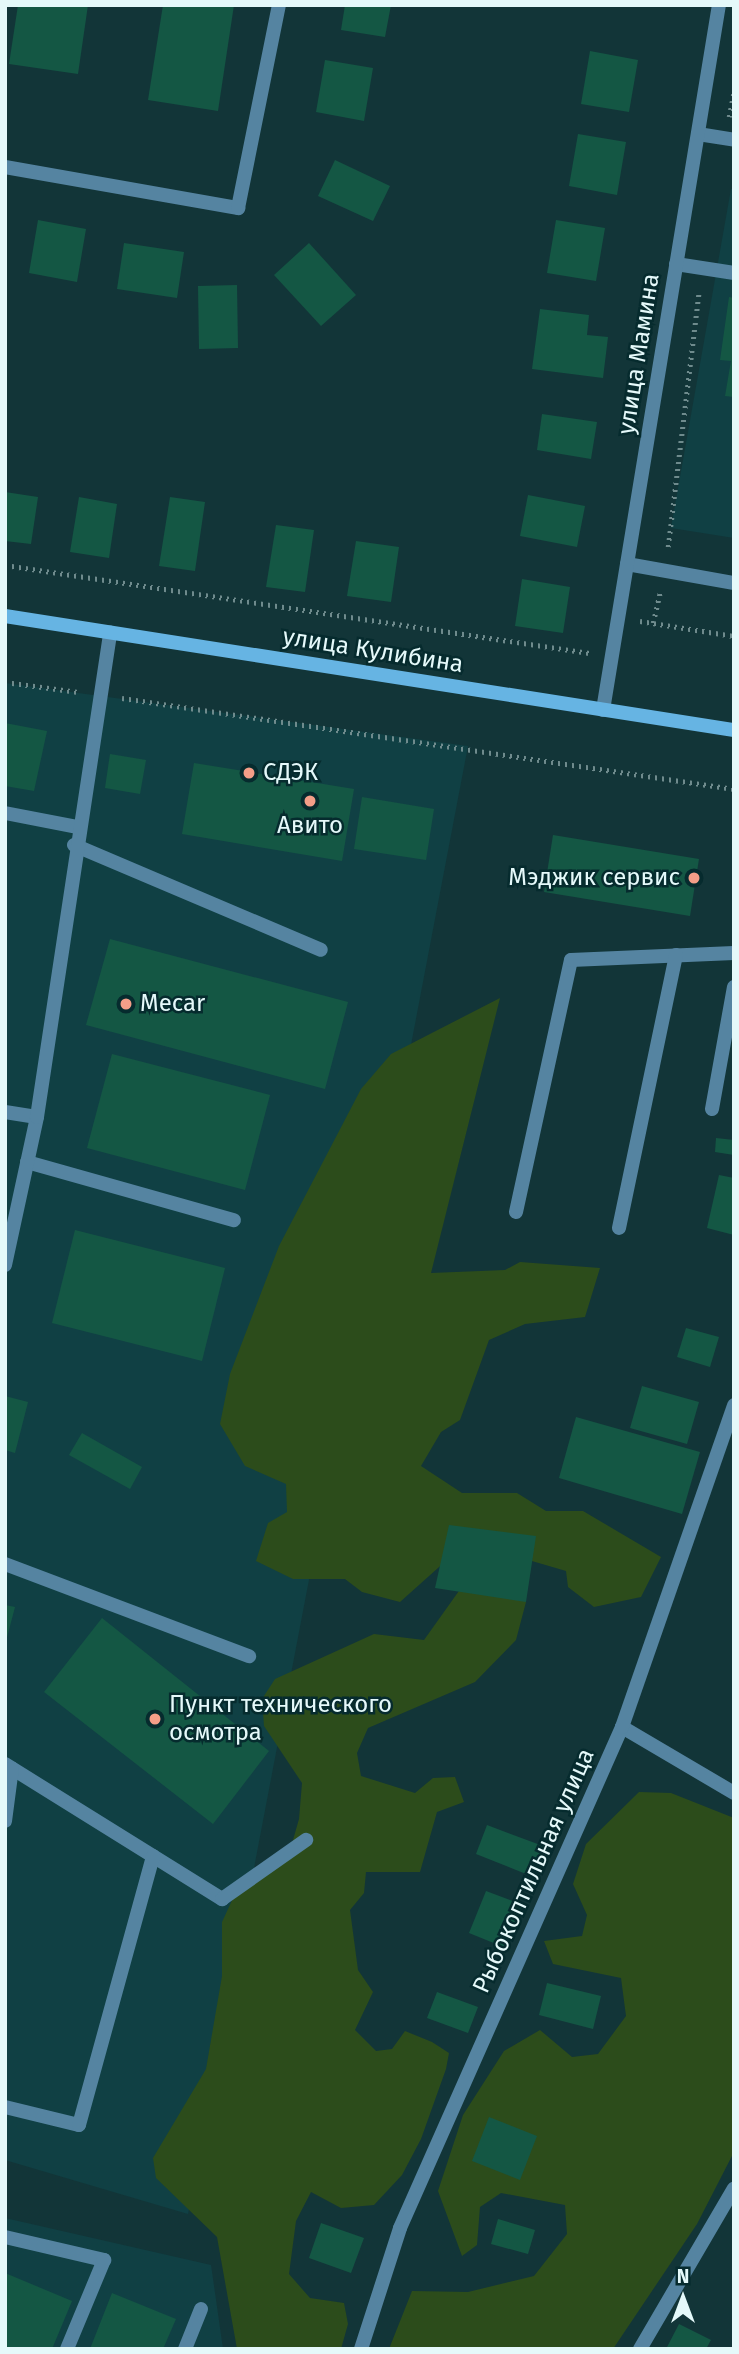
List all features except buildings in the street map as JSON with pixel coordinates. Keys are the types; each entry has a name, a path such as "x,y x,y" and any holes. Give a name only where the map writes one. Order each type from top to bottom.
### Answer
{"main road":[{"name":"улица Кулибина","path":"5,616 734,730"}],"street":[{"path":"5,167 238,208 279,5"},
{"name":"улица Мамина","path":"603,710 719,5"},
{"path":"698,134 729,139"},
{"path":"676,264 734,273"},
{"path":"627,564 734,583"},
{"path":"5,1265 37,1117 77,827 110,632"},
{"path":"5,813 77,827"},
{"path":"75,845 321,950"},
{"path":"516,1212 571,960 734,953"},
{"path":"619,1228 676,955"},
{"path":"712,1109 734,987"},
{"path":"5,1112 37,1117"},
{"path":"27,1162 234,1220"},
{"name":"Рыбокоптильная улица","path":"361,2349 400,2228 622,1727 734,1405"},
{"path":"5,1564 249,1656"},
{"path":"622,1727 734,1793"},
{"path":"5,1821 8,1766 222,1899 306,1840"},
{"path":"5,2107 79,2125 153,1856"},
{"path":"640,2349 734,2188"},
{"path":"5,2237 104,2260 67,2349"},
{"path":"185,2349 201,2309"}],"path":[{"path":"729,139 734,92"},
{"path":"653,623 665,572 702,268"},
{"path":"5,565 612,657"},
{"path":"618,617 734,636"},
{"path":"5,682 734,789"}],"shaded area":[{"path":"731,189 734,189 734,538 671,528"},
{"path":"5,683 468,746 188,2214 5,2160"},
{"path":"5,2218 211,2265 223,2349 5,2349"}],"green space":[{"path":"500,998 431,1273 505,1270 520,1262 600,1268 585,1317 525,1324 489,1340 460,1420 441,1432 421,1466 462,1493 517,1493 546,1511 583,1511 661,1557 641,1597 594,1607 568,1587 566,1571 467,1542 400,1602 362,1592 345,1579 293,1579 256,1561 268,1523 287,1512 286,1484 245,1466 220,1424 230,1374 279,1246 361,1089 391,1054"},
{"path":"471,1574 513,1576 526,1602 516,1640 475,1682 368,1728 357,1753 361,1776 415,1793 433,1778 455,1777 464,1802 437,1812 420,1872 366,1872 364,1893 350,1910 358,1970 373,1992 355,2030 376,2051 392,2049 405,2031 432,2042 449,2053 446,2069 421,2139 402,2175 374,2205 341,2208 311,2192 296,2221 289,2274 310,2298 344,2303 348,2324 341,2349 237,2349 217,2237 156,2178 153,2158 206,2069 222,1976 222,1922 241,1881 287,1861 299,1819 302,1783 264,1726 262,1699 275,1679 374,1634 424,1640"},
{"path":"639,1792 671,1793 734,1818 734,2152 697,2224 613,2349 389,2349 412,2291 468,2292 534,2276 567,2234 565,2205 501,2193 480,2207 477,2245 462,2256 438,2191 463,2115 504,2051 540,2030 572,2057 598,2054 626,2016 621,1978 553,1964 544,1941 582,1936 587,1915 573,1884 586,1844"}],"place":[{"name":"СДЭК","path":"249,773"},
{"name":"Авито","path":"310,801"},
{"name":"Мэджик сервис","path":"694,878"},
{"name":"Mecar","path":"126,1004"},
{"name":"Пункт технического осмотра","path":"155,1719"}]}
